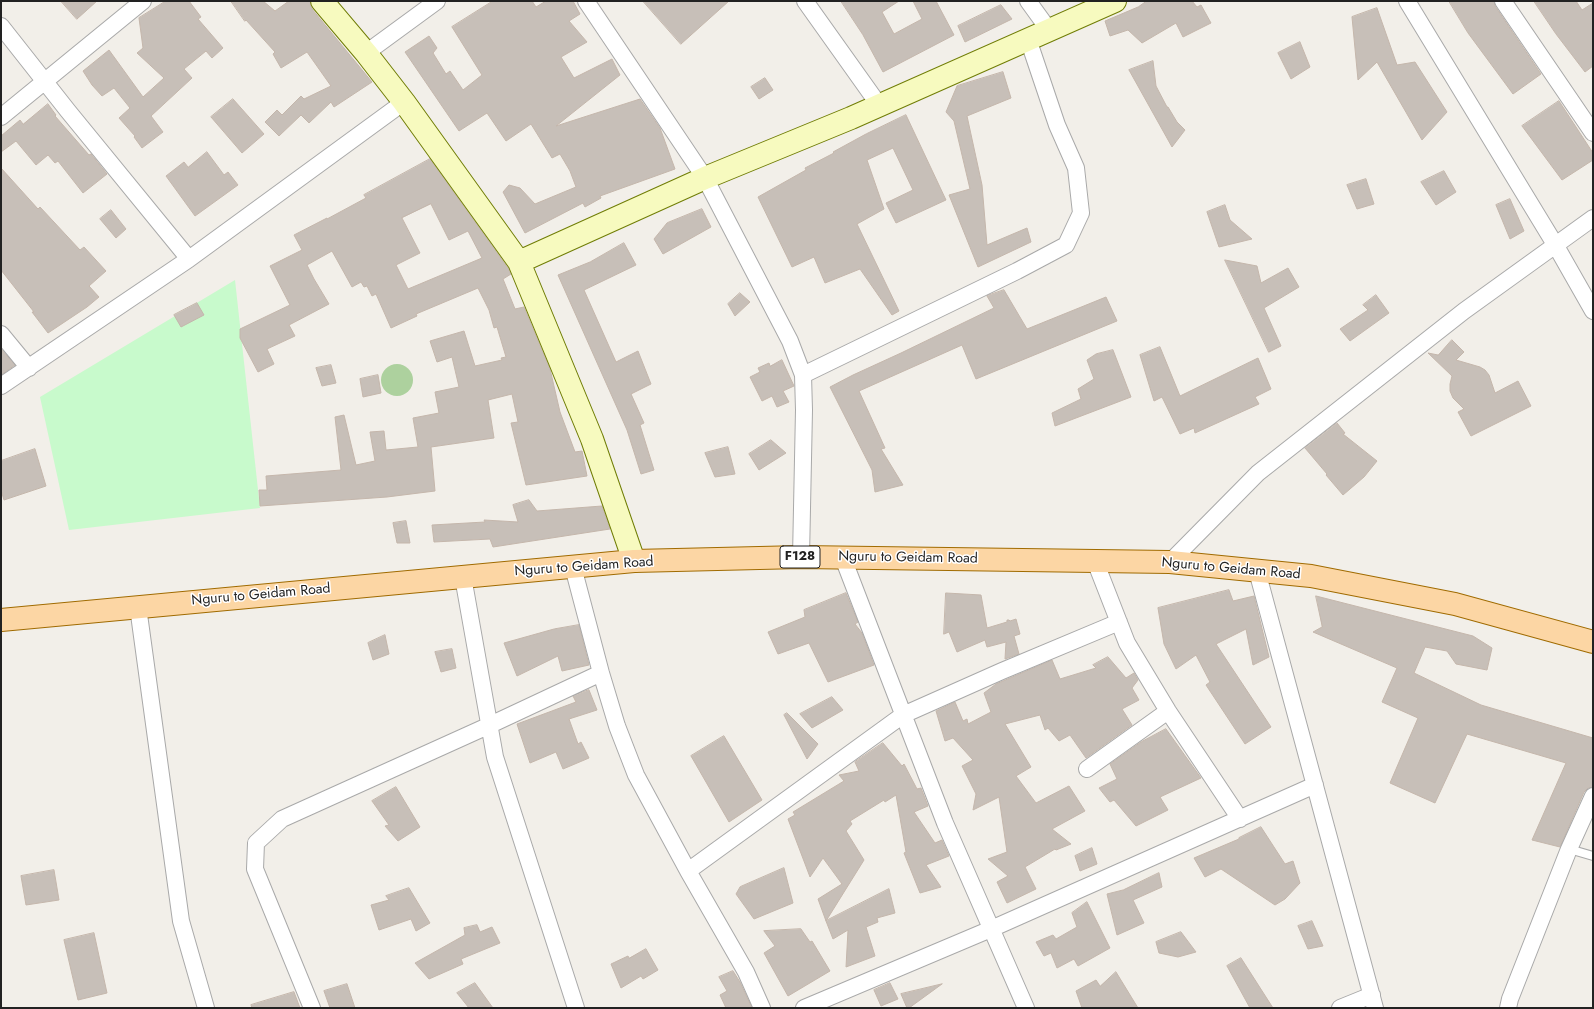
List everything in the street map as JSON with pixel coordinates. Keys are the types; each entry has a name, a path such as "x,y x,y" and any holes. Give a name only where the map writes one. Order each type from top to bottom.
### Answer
{"main road":[{"name":"Nguru to Geidam Road","path":"1,620 634,561 800,557 1170,562 1310,576 1455,604 1593,642"}],"street":[{"path":"1,117 143,1"},
{"path":"322,1 366,53 404,102 519,262 592,439 634,561"},
{"path":"366,53 437,1"},
{"path":"586,1 705,178 790,341 803,375 804,410 800,557"},
{"path":"804,1 879,105"},
{"path":"1028,1 1049,30"},
{"path":"519,262 705,178 879,105 1115,1"},
{"path":"1407,1 1556,246 1593,311"},
{"path":"1503,1 1593,133"},
{"path":"1,26 189,259"},
{"path":"803,375 1017,272 1066,245 1081,213 1076,168 1056,125 1028,39"},
{"path":"1,386 189,259 404,102"},
{"path":"1170,562 1258,473 1464,311 1593,218"},
{"path":"1,334 29,368"},
{"path":"843,558 945,823 1026,1008"},
{"path":"1095,561 1127,643 1168,711 1240,819"},
{"path":"573,567 601,673 617,726 636,775 688,871 746,972 762,1008"},
{"path":"1257,571 1374,1001 1340,1008"},
{"path":"463,576 495,757 576,1008"},
{"path":"138,607 181,920 206,1008"},
{"path":"688,871 903,715 1002,671 1119,622"},
{"path":"312,1008 255,870 256,843 282,819 601,673"},
{"path":"1087,769 1168,711"},
{"path":"804,1008 991,928 1315,785"},
{"path":"1508,1008 1510,999 1569,849 1593,796"}],"lane":[{"path":"1569,849 1593,856"}],"green space":[{"path":"235,280 260,508 69,530 40,397"},
{"path":"400,364 406,366 411,371 413,380 411,389 406,394 394,396 388,394 383,389 381,377 383,371 388,366"}],"building":[{"path":"61,1 97,1 77,19"},
{"path":"166,1 189,1 201,17 198,19 223,48 212,58 206,51 184,69 192,78 151,116 163,132 142,148 134,137 135,136 119,118 130,108 114,88 102,96 92,85 83,71 109,50 143,97 164,78 137,53 143,48 139,18"},
{"path":"231,1 263,1 275,11 289,1 310,1 312,9 372,82 334,107 331,102 309,123 301,115 279,136 265,122 277,110 282,115 301,96 304,99 331,86 307,52 281,68 273,54 275,52 246,20 245,21"},
{"path":"493,1 532,1 536,7 546,1 573,1 580,14 569,21 587,42 561,57 574,78 612,59 620,75 556,126 640,99 660,128 675,169 600,196 601,198 585,207 583,203 525,233 503,192 509,185 520,188 535,204 576,187 570,171 560,154 552,158 531,124 506,141 487,113 459,131 405,52 429,36 437,48 433,53 446,74 450,71 463,90 482,75 452,27"},
{"path":"643,1 729,1 681,44"},
{"path":"841,1 899,1 882,12 894,34 922,19 913,1 936,1 954,35 883,72 863,35"},
{"path":"1147,1 1192,1 1197,7 1201,5 1211,23 1183,37 1176,23 1142,43 1128,30 1110,36 1105,21 1138,7"},
{"path":"1449,1 1494,1 1495,6 1541,74 1513,94 1468,33"},
{"path":"1534,1 1576,1 1582,10 1593,3 1593,66 1585,72 1556,34"},
{"path":"1001,5 1012,19 965,42 958,26"},
{"path":"1377,8 1397,65 1415,62 1447,112 1422,140 1377,62 1358,80 1352,17"},
{"path":"1300,42 1310,67 1291,79 1278,53"},
{"path":"1153,61 1156,86 1167,107 1177,122 1185,130 1172,147 1129,70"},
{"path":"1003,72 1011,98 967,116 982,185 987,245 1027,228 1031,242 978,267 949,195 970,189 954,121 946,112 957,86"},
{"path":"765,78 773,90 759,99 751,87"},
{"path":"233,99 264,134 242,153 211,117"},
{"path":"1559,101 1593,153 1593,160 1562,180 1522,126"},
{"path":"48,104 56,115 55,116 89,155 91,154 107,174 83,193 58,161 55,163 48,155 36,165 16,141 1,152 1,136 20,120 23,124"},
{"path":"906,115 946,200 896,223 886,203 913,190 893,148 867,160 884,209 857,224 899,311 892,315 860,269 825,283 814,257 792,267 758,197 806,170 805,168 834,153 833,152"},
{"path":"207,152 224,175 228,172 238,185 195,216 166,176 184,162 188,167"},
{"path":"430,159 511,274 503,279 515,309 524,307 550,369 560,412 575,452 582,451 587,476 526,485 511,423 518,422 512,394 488,400 494,438 431,447 435,491 387,497 260,506 259,490 267,490 266,476 341,470 335,417 344,415 356,465 375,461 370,432 384,431 386,450 418,447 413,418 439,413 435,392 459,387 452,357 437,362 430,341 464,331 475,366 502,360 501,358 506,357 497,327 494,328 489,310 478,288 416,314 417,316 391,328 376,294 372,296 367,286 364,287 361,282 352,287 332,251 307,265 329,304 289,325 295,336 267,349 274,364 258,372 240,338 240,329 290,305 270,266 302,250 294,235 366,198 364,195","holes":["431,204 449,240 468,231 482,258 408,289 396,265 420,253 402,218"]},
{"path":"1,168 38,209 40,207 80,250 84,247 106,271 89,286 99,297 87,307 48,333 32,312 34,312 1,270"},
{"path":"1444,171 1456,192 1436,205 1421,182"},
{"path":"1366,179 1374,204 1357,209 1347,185"},
{"path":"1510,199 1524,231 1510,239 1496,205"},
{"path":"1225,205 1230,220 1252,239 1219,247 1207,212"},
{"path":"702,209 711,227 663,254 654,239 667,223"},
{"path":"111,210 126,229 116,238 100,219"},
{"path":"624,243 636,265 584,290 616,362 638,351 651,384 631,394 644,423 640,425 654,470 641,474 627,430 558,275 590,262"},
{"path":"1225,260 1257,266 1261,283 1288,268 1299,287 1264,308 1281,346 1269,352"},
{"path":"1004,290 1027,329 1106,297 1117,321 976,379 962,345 859,391 885,448 881,449 903,485 875,492 872,470 830,387 994,308 987,296"},
{"path":"740,293 750,302 735,316 728,304"},
{"path":"1376,295 1389,313 1350,341 1340,329 1368,310 1363,305"},
{"path":"197,303 204,315 181,327 174,315"},
{"path":"1452,340 1464,352 1456,360 1480,367 1485,370 1489,375 1495,393 1518,381 1531,406 1471,436 1458,412 1464,409 1453,398 1450,391 1452,376 1428,353 1438,355"},
{"path":"1160,347 1180,396 1258,358 1271,389 1255,397 1259,404 1195,433 1194,428 1180,434 1162,397 1154,401 1140,355"},
{"path":"1,349 15,365 1,375"},
{"path":"1113,350 1131,397 1055,426 1052,413 1081,399 1078,389 1094,379 1087,360 1096,354"},
{"path":"782,360 794,386 783,391 789,402 777,407 772,396 762,401 750,377 760,372 758,368 769,363 770,366"},
{"path":"331,365 336,383 322,386 316,368"},
{"path":"378,375 381,393 363,397 360,379"},
{"path":"1337,423 1345,433 1343,434 1377,461 1364,477 1343,495 1305,448"},
{"path":"771,440 786,453 759,470 749,454"},
{"path":"728,447 735,474 715,477 705,453"},
{"path":"35,449 46,486 4,500 1,490 1,461"},
{"path":"529,500 537,511 602,506 610,529 493,547 490,539 434,542 432,525 485,522 484,520 518,522 513,505"},
{"path":"406,521 410,543 397,543 393,523"},
{"path":"1229,590 1233,601 1254,596 1269,657 1253,665 1246,629 1216,644 1271,727 1245,744 1206,685 1210,682 1196,655 1176,669 1164,644 1158,608"},
{"path":"846,593 858,622 855,624 862,633 874,665 828,682 809,643 778,654 768,632 805,617 804,610"},
{"path":"946,593 981,595 987,628 1007,622 1007,620 1010,621 1016,619 1020,634 1014,636 1019,654 1005,659 1006,642 987,647 985,640 957,652 949,632 944,634"},
{"path":"1316,596 1473,636 1492,648 1487,670 1456,664 1447,651 1425,647 1414,673 1481,705 1593,738 1593,787 1588,788 1584,792 1560,847 1532,840 1566,763 1467,734 1435,803 1390,783 1418,718 1382,702 1397,668 1313,632 1322,627"},
{"path":"579,625 589,665 562,671 558,656 517,676 504,643 554,629"},
{"path":"385,635 389,654 373,660 368,643"},
{"path":"452,649 456,668 441,672 435,652"},
{"path":"1108,657 1126,678 1134,673 1138,680 1132,688 1139,700 1122,709 1132,725 1086,758 1070,735 1059,741 1048,728 1045,730 1040,715 1005,724 1031,767 1016,776 1036,803 1069,786 1085,811 1052,829 1071,844 1056,850 1055,849 1025,867 1036,889 1007,903 997,882 1008,876 988,859 1007,852 999,797 973,810 976,794 962,766 973,760 953,738 945,741 936,711 955,702 963,721 967,719 968,724 991,712 984,693 996,684 1052,660 1060,679 1096,668 1093,665"},
{"path":"589,690 597,710 569,719 578,744 581,742 589,758 563,769 556,752 530,763 517,724 576,702 573,696"},
{"path":"832,697 843,710 812,728 800,714"},
{"path":"787,713 818,744 807,759 784,715"},
{"path":"1166,729 1201,778 1160,797 1168,810 1136,826 1114,800 1110,802 1099,788 1117,779 1110,764 1141,742"},
{"path":"724,736 762,800 729,822 691,756"},
{"path":"883,743 902,766 904,764 917,789 921,788 928,806 914,812 935,843 942,840 949,856 926,865 941,887 920,893 904,853 906,852 896,795 885,802 884,800 850,821 852,824 846,831 864,860 826,921 818,899 842,884 823,858 810,877 788,819 795,815 793,812 844,781 839,775 859,771 855,762"},
{"path":"396,787 420,827 398,841 385,826 389,825 372,801"},
{"path":"1261,827 1285,864 1293,861 1300,883 1285,899 1275,905 1221,869 1205,877 1194,858 1239,839"},
{"path":"1092,848 1097,864 1080,871 1075,856"},
{"path":"784,868 793,903 754,919 736,894 740,887"},
{"path":"54,870 59,900 26,905 21,876"},
{"path":"1159,873 1162,887 1133,900 1144,923 1117,935 1107,894 1123,890"},
{"path":"409,888 430,923 416,931 411,919 379,930 371,905 389,900 386,896"},
{"path":"889,889 895,913 877,918 878,922 866,927 875,956 846,967 848,930 833,939 826,921"},
{"path":"1087,902 1110,948 1078,966 1074,959 1057,968 1051,953 1044,956 1036,942 1053,935 1056,939 1077,927 1072,913"},
{"path":"1312,921 1323,946 1308,949 1298,926"},
{"path":"477,925 480,932 492,927 500,943 461,959 463,964 429,979 415,963 465,935 464,928"},
{"path":"801,929 810,942 812,941 830,971 788,996 764,953 775,946 764,931"},
{"path":"1181,932 1196,952 1178,957 1159,953 1156,942"},
{"path":"94,933 107,993 78,1000 64,940"},
{"path":"646,949 658,970 643,979 641,976 621,988 611,964 628,956 629,958"},
{"path":"1241,958 1273,1008 1250,1008 1227,966"},
{"path":"733,971 740,982 752,1008 726,1008 720,995 727,991 719,977"},
{"path":"1116,972 1138,1008 1082,1008 1076,991 1096,980 1100,986"},
{"path":"475,983 493,1008 469,1008 457,993"},
{"path":"890,983 898,999 881,1006 874,990"},
{"path":"347,984 355,1008 330,1008 324,991"},
{"path":"942,984 909,1008 907,1008 901,994"},
{"path":"294,992 300,1008 252,1008 251,1005"}]}
